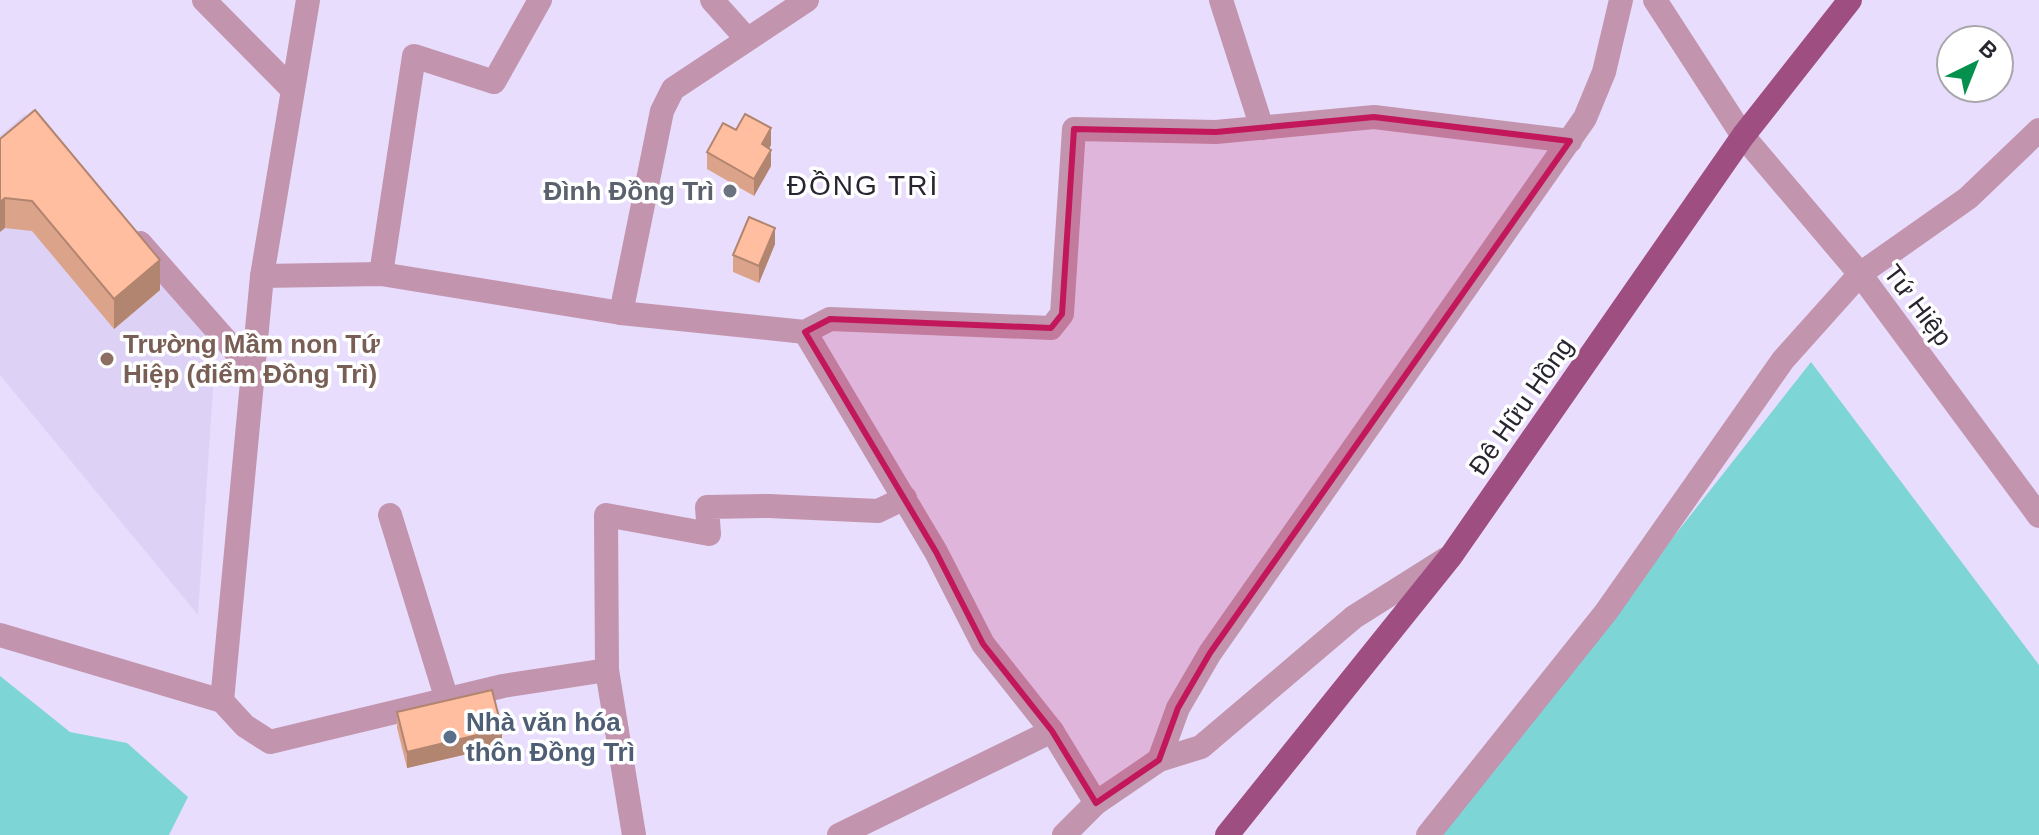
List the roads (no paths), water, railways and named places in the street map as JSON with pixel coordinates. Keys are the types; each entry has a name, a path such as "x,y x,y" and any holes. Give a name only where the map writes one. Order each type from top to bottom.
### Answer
{"main road":[{"name":"Đê Hữu Hồng","path":"1227,835 1451,556 1743,136 1850,0"}],"street":[{"path":"204,0 291,88"},
{"path":"381,274 414,56 494,82 540,0"},
{"path":"712,0 746,38"},
{"path":"621,313 662,111 673,89 746,38 782,6 807,0"},
{"path":"1221,0 1262,128"},
{"path":"1159,760 1178,708 1210,653 1570,141 1604,72 1621,0"},
{"name":"Tứ Hiệp","path":"1655,0 1743,136 1860,274 2039,516"},
{"path":"222,701 262,276 301,4"},
{"path":"262,276 381,274 621,313 805,332 830,319 1051,328 1062,314 1074,129 1216,132 1374,117 1570,141"},
{"path":"1428,835 1606,612 1783,360 1860,274 1968,198 2039,130"},
{"path":"129,230 252,370"},
{"path":"805,332 905,498 983,644 1052,731 1096,803"},
{"path":"634,835 607,670 606,515 709,534 707,507 878,511 905,498"},
{"path":"390,515 447,700"},
{"path":"1064,835 1096,803 1159,760 1201,747 1354,617 1451,556"},
{"path":"0,635 222,701 245,726 270,742 503,686 607,670"},
{"path":"839,835 1052,731"}],"place":[{"name":"Đình Đồng Trì","path":"730,191"},
{"name":"Trường Mầm non Tứ Hiệp (điểm Đồng Trì)","path":"107,359"},
{"name":"Nhà văn hóa thôn Đồng Trì","path":"450,737"}],"district":[{"name":"ĐỒNG TRÌ","path":"863,185"}]}
